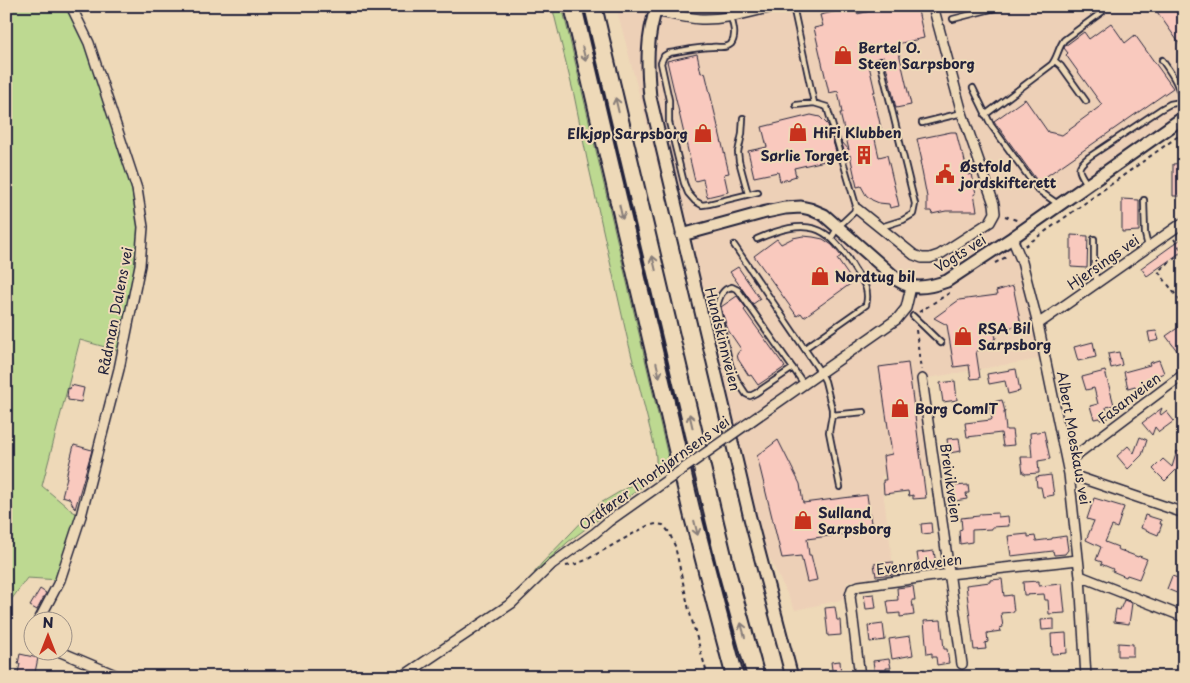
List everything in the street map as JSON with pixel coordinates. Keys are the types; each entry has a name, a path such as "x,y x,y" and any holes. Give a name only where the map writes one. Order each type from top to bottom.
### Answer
{"highway":[{"path":"573,6 692,513 735,677"},
{"path":"593,6 714,519 756,677"}],"street":[{"name":"Rådman Dalens vei","path":"44,610 60,580 86,498 119,369 140,265 143,227 137,189 89,43 71,6"},
{"path":"656,9 686,17 703,19 731,17 777,6"},
{"path":"857,209 914,255 922,258 930,258 949,249 990,222 995,213 994,204 962,113 933,6"},
{"name":"Hundskinnveien","path":"656,9 649,37 647,64 650,97 750,518 792,677"},
{"name":"Vogts vei","path":"911,286 930,286 947,281 1031,225 1184,117"},
{"path":"682,235 766,212 801,207 810,209 824,215 899,281 911,286"},
{"name":"Hjersings vei","path":"1038,324 1184,222"},
{"name":"Albert Moeskaus vei","path":"1012,238 1022,262 1038,324 1067,462 1080,576 1086,677"},
{"name":"Ordfører Thorbjørnsens vei","path":"402,677 512,603 547,569 609,520 897,319 906,308 911,286"},
{"name":"Fasanveien","path":"1067,462 1184,374"},
{"name":"Breivikveien","path":"922,379 962,664"},
{"path":"1173,383 1184,387"},
{"path":"1069,474 1184,513"},
{"name":"Evenrødveien","path":"860,677 850,596 852,589 859,586 949,574 1078,560"},
{"path":"1080,576 1184,617"},
{"path":"72,657 120,677"}],"lane":[{"path":"793,6 814,103"},
{"path":"953,19 1003,6"},
{"path":"986,114 1055,61 1064,40 1102,12"},
{"path":"731,17 734,38 730,45 725,47 703,47 669,53 664,56 661,63 669,100 669,122 684,183 688,193 695,201 702,205 758,192"},
{"path":"1088,185 1080,173 1080,168 1081,164 1089,157 1161,109 1170,104 1182,104 1178,85 1162,60"},
{"path":"880,61 915,204 913,214 903,220 880,228"},
{"path":"1055,61 1061,66 1086,102"},
{"path":"973,88 991,125 1038,190 1059,205"},
{"path":"796,105 814,103 826,107 857,209 838,227 832,237"},
{"path":"922,123 962,113"},
{"path":"743,118 738,152 748,194"},
{"path":"1144,200 1145,234 1148,247"},
{"path":"757,239 786,228 812,227 825,233 832,237 847,256 867,290 866,305 805,348"},
{"path":"1094,239 1094,270 1098,282"},
{"path":"734,244 805,348 825,381 832,416 829,432 840,487"},
{"path":"793,368 756,393 750,396 746,394 730,365 718,306 723,291 732,287 738,290 793,368 804,384"},
{"path":"913,316 940,343"},
{"path":"832,416 864,412"}],"path":[{"path":"995,213 1031,225"},
{"path":"1169,232 1183,252 1158,271 1184,306"},
{"path":"913,316 922,379"},
{"path":"547,569 576,564 641,529 652,525 663,525 669,532 674,546 689,610 708,677"}],"shaded area":[{"path":"616,6 1184,6 1184,117 1013,238 1045,358 922,379 935,471 881,476 894,573 847,582 846,599 795,610 750,518"}],"green space":[{"path":"6,6 71,6 137,189 143,227 123,352 80,340 42,486 72,511 81,516 60,580 27,578 6,607"},
{"path":"552,6 562,6 669,461 661,464 663,471 568,542 534,573 599,504 655,471 656,461 654,445 627,337 574,95"}],"building":[{"path":"893,6 917,6 924,38 897,44 911,105 896,108 884,57 868,61 882,133 874,135 879,157 887,155 899,206 890,208 889,204 872,200 866,195 861,186 857,187 850,155 846,156 841,141 849,150 840,113 842,113 838,91 829,93 814,28 823,26 820,15 847,9 847,11 856,9 857,14"},
{"path":"1153,6 1184,6 1184,50"},
{"path":"1111,23 1125,43 1135,35 1173,88 1038,182 994,121 1025,99 1048,132 1062,135 1102,105 1066,55 1068,53 1064,48 1084,32 1089,39"},
{"path":"697,54 701,73 705,72 729,173 724,174 728,192 707,197 703,179 695,181 667,61"},
{"path":"811,115 820,117 828,125 838,158 794,168 796,176 790,179 780,181 778,172 754,177 748,151 767,147 762,127"},
{"path":"956,132 968,175 972,174 977,211 946,211 932,214 931,211 927,211 927,197 920,161 922,161 917,139"},
{"path":"1184,163 1184,196 1173,196 1173,164"},
{"path":"1122,199 1139,200 1139,231 1122,232"},
{"path":"1071,235 1088,236 1087,268 1071,267"},
{"path":"803,236 823,239 832,245 841,256 837,259 853,282 804,317 801,313 797,316 754,256 777,239 781,244 793,238"},
{"path":"1184,237 1184,250 1147,276 1141,268"},
{"path":"738,267 760,299 753,304 730,272"},
{"path":"1013,286 1021,325 994,331 996,348 976,351 980,378 971,379 969,365 954,367 947,325 934,318 959,300 997,295 996,291"},
{"path":"737,296 746,308 744,310 785,367 758,385 751,375 749,376 738,359 737,354 741,349 728,330 721,307"},
{"path":"1179,327 1184,333 1184,348 1178,352 1166,336"},
{"path":"1156,331 1159,340 1150,342 1148,332"},
{"path":"1093,342 1096,357 1078,361 1074,347"},
{"path":"1119,352 1122,365 1111,368 1108,354"},
{"path":"1159,360 1164,373 1151,378 1152,382 1145,383 1146,386 1136,389 1135,386 1128,388 1124,372 1150,365 1149,363"},
{"path":"908,363 926,498 913,499 913,495 909,496 908,491 884,494 883,480 886,480 883,456 892,454 879,367"},
{"path":"1016,369 1020,391 1008,394 1005,381 989,384 987,374"},
{"path":"1105,371 1114,405 1106,407 1108,418 1100,420 1100,418 1094,419 1090,406 1098,404 1094,388 1086,390 1082,377"},
{"path":"955,381 957,400 943,402 940,383"},
{"path":"71,385 84,388 81,402 68,400 68,388 70,389"},
{"path":"1002,400 1006,430 1012,430 1014,445 1003,446 1001,433 967,437 965,423 991,420 989,403"},
{"path":"1162,408 1161,415 1166,411 1174,421 1159,432 1155,427 1152,435 1142,423"},
{"path":"1044,431 1050,459 1038,461 1039,473 1025,474 1023,473 1021,457 1032,457 1030,433"},
{"path":"1140,437 1147,440 1142,455 1128,469 1117,456 1128,446 1134,453"},
{"path":"959,438 961,451 949,453 947,439"},
{"path":"778,440 800,484 803,503 867,495 872,530 807,539 809,555 811,555 817,580 807,582 801,556 782,558 757,456"},
{"path":"74,445 92,450 75,509 69,498 62,496"},
{"path":"1177,451 1184,454 1184,462 1165,481 1153,469 1163,459 1172,467"},
{"path":"1051,475 1054,495 1043,497 1041,487 1037,487 1036,477"},
{"path":"968,485 969,493 966,493 967,499 955,501 953,486"},
{"path":"1094,498 1124,507 1117,528 1112,526 1105,542 1118,547 1117,549 1147,559 1139,579 1127,575 1126,577 1112,571 1113,569 1096,560 1101,547 1086,540 1094,521 1087,519"},
{"path":"998,513 998,517 1008,516 1009,526 972,530 972,542 960,544 959,530 962,529 961,518 979,516 979,514"},
{"path":"1145,515 1161,520 1160,524 1162,524 1158,535 1141,528"},
{"path":"931,523 932,533 922,534 921,524"},
{"path":"1028,534 1028,537 1035,536 1036,541 1066,536 1068,550 1065,554 1054,555 1053,551 1011,556 1008,536"},
{"path":"934,551 936,564 919,566 917,553"},
{"path":"893,562 894,574 876,576 874,564"},
{"path":"1172,576 1184,580 1184,596 1167,589"},
{"path":"1002,579 1004,596 1012,595 1014,612 1001,613 1003,627 1000,628 1001,631 987,633 988,642 985,643 986,649 974,650 966,585"},
{"path":"1039,581 1039,586 1062,584 1065,613 1049,614 1048,600 1045,600 1044,594 1024,595 1023,582"},
{"path":"913,586 915,600 912,600 914,615 900,617 900,613 889,614 887,601 898,600 897,588"},
{"path":"40,589 46,593 37,610 30,606"},
{"path":"874,594 876,608 866,609 864,595"},
{"path":"1124,600 1132,603 1129,624 1114,622 1116,609 1120,610"},
{"path":"835,607 837,620 840,620 841,635 828,636 825,608"},
{"path":"1054,619 1054,629 1042,630 1041,620"},
{"path":"941,620 944,649 947,649 949,663 937,665 936,657 932,657 932,653 927,654 924,621"},
{"path":"883,624 885,640 870,642 868,626"},
{"path":"1066,633 1067,653 1052,654 1051,634"},
{"path":"910,636 913,655 892,659 889,639"},
{"path":"1118,643 1133,644 1133,656 1118,656"},
{"path":"20,654 22,654 22,660 38,660 34,677 17,677 20,664 18,664"},
{"path":"889,659 891,668 886,668 886,672 875,674 873,661"},
{"path":"840,661 841,677 833,677 831,662"}],"place":[{"name":"Bertel O. Steen Sarpsborg","path":"843,55"},
{"name":"HiFi Klubben","path":"798,132"},
{"name":"Elkjøp Sarpsborg","path":"703,133"},
{"name":"Sørlie Torget","path":"864,155"},
{"name":"Østfold jordskifterett","path":"945,174"},
{"name":"Nordtug bil","path":"820,276"},
{"name":"RSA Bil Sarpsborg","path":"963,336"},
{"name":"Borg ComIT","path":"900,408"},
{"name":"Sulland Sarpsborg","path":"803,520"}]}
